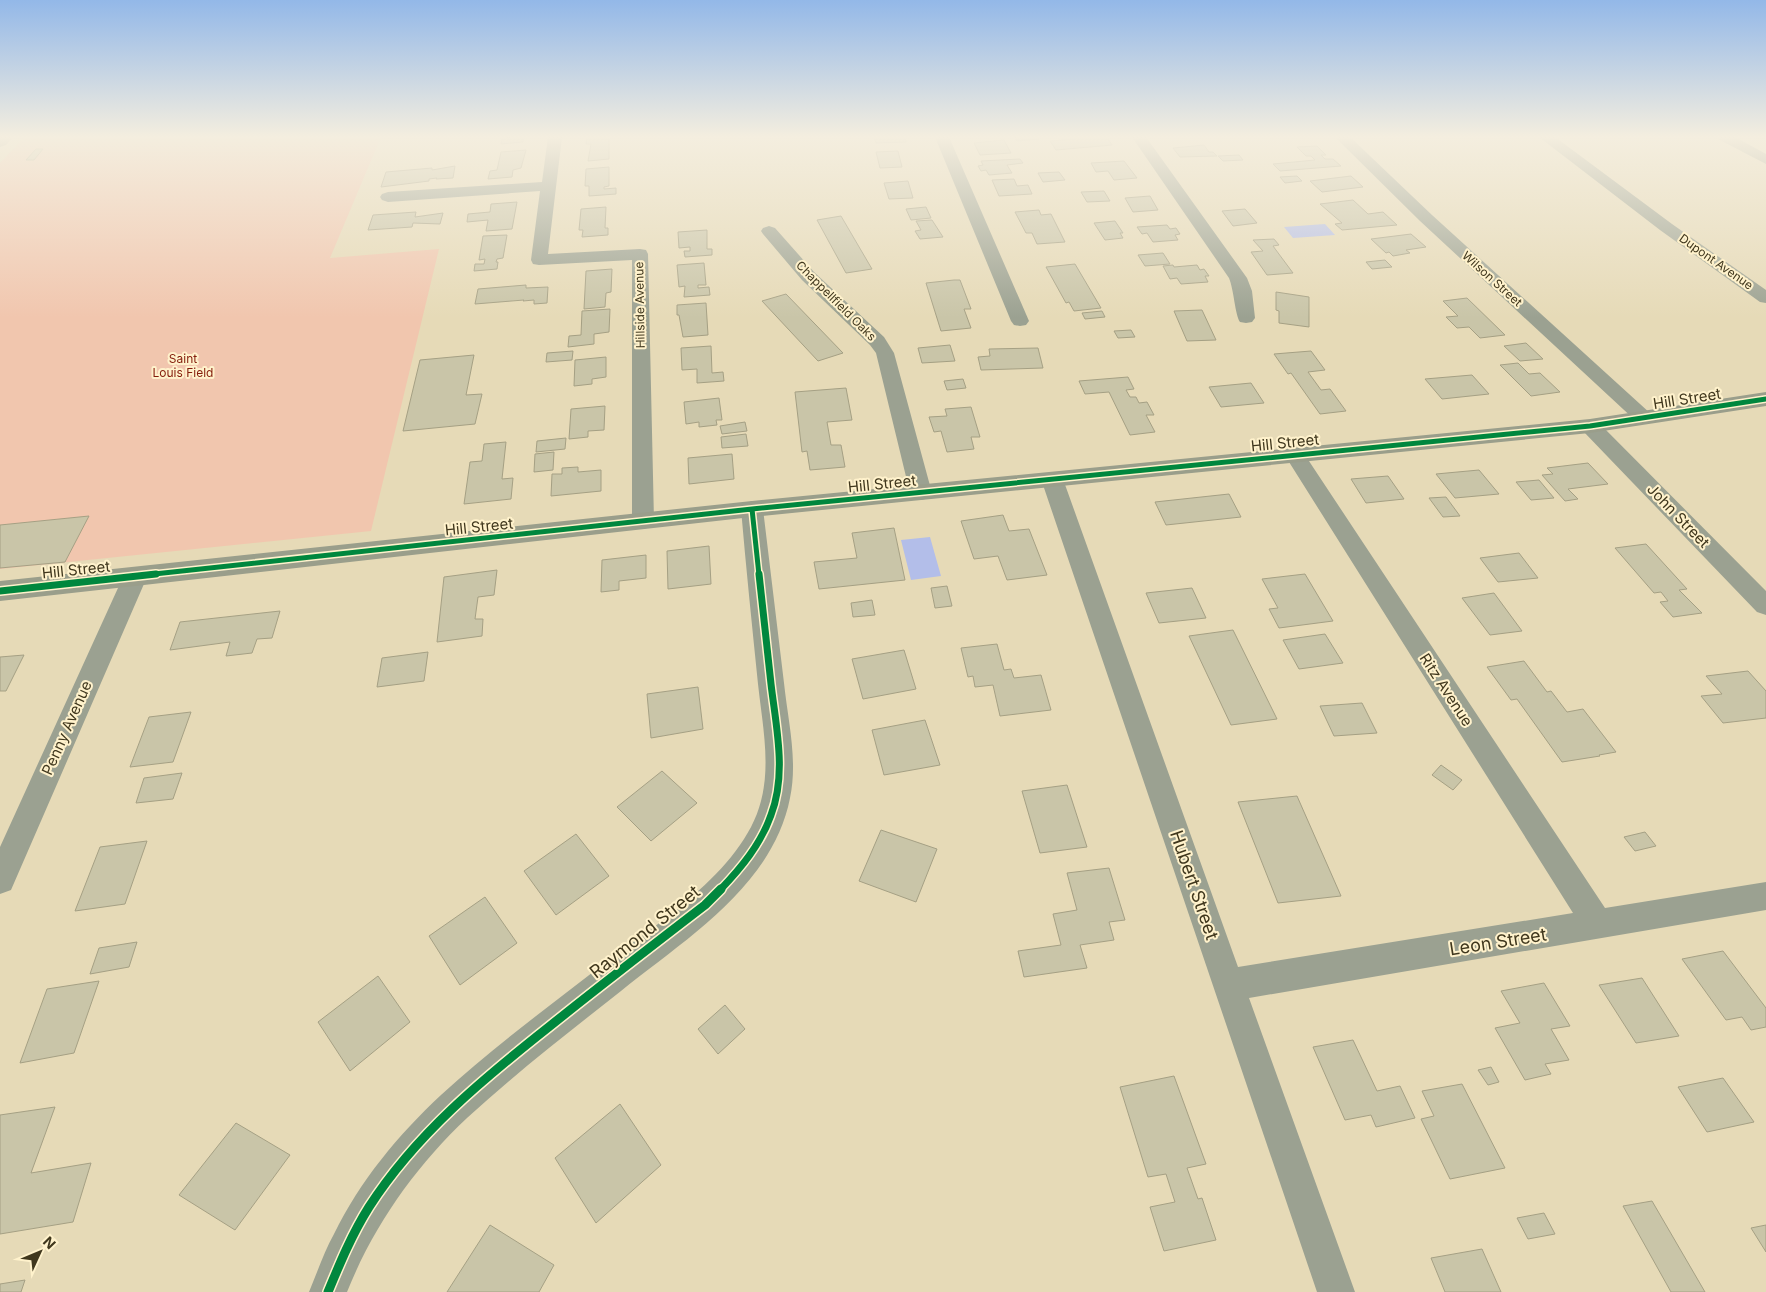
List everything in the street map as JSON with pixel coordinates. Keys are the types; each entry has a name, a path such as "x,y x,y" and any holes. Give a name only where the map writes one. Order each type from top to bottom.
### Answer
{"street":[{"name":"Hillside Avenue","path":"547,197 539,260 640,254 643,521"},
{"path":"968,197 1020,321"},
{"path":"1181,197 1238,278 1243,291 1246,318"},
{"name":"Wilson Street","path":"1405,197 1644,418"},
{"name":"Dupont Avenue","path":"1626,197 1766,298"},
{"name":"Chappellfield Oaks","path":"769,231 808,276 877,341 885,353 920,493"},
{"name":"Hill Street","path":"0,591 752,509 1590,426 1766,399"},
{"name":"John Street","path":"1590,426 1766,606"},
{"name":"Ritz Avenue","path":"1294,454 1598,925"},
{"name":"Hubert Street","path":"1052,479 1336,1292"},
{"name":"Raymond Street","path":"328,1292 339,1262 359,1223 378,1193 427,1132 488,1075 705,905 725,886 745,861 768,822 776,801 780,753 752,509"},
{"name":"Penny Avenue","path":"0,880 135,576"},
{"name":"Leon Street","path":"1229,985 1766,896"}],"green space":[{"name":"Saint Louis Field","path":"0,197 356,197 330,258 439,249 371,531 0,569"}],"water":[{"path":"1325,224 1335,235 1293,238 1284,227"},
{"path":"930,537 941,576 911,580 901,540"}],"building":[{"path":"888,197 913,198 889,199"},
{"path":"1084,197 1108,197 1110,201 1087,202"},
{"path":"1151,197 1158,210 1133,212 1125,198"},
{"path":"1353,200 1368,214 1383,212 1397,225 1342,230 1335,224 1342,223 1320,204"},
{"path":"517,202 512,229 486,231 488,220 467,222 468,214 490,212 491,204"},
{"path":"606,207 605,228 608,228 608,235 582,237 583,230 579,230 581,209"},
{"path":"926,207 931,218 911,220 906,209"},
{"path":"1245,209 1257,223 1233,226 1222,211"},
{"path":"1039,210 1041,215 1051,214 1065,242 1037,244 1032,233 1026,233 1015,212"},
{"path":"416,212 415,217 443,213 440,224 413,223 412,227 368,230 373,215"},
{"path":"841,216 872,269 846,273 817,220"},
{"path":"932,220 943,237 920,239 915,231 921,230 916,221"},
{"path":"1115,221 1123,233 1120,233 1123,238 1105,240 1094,223"},
{"path":"1167,225 1170,229 1176,228 1180,234 1175,235 1178,240 1153,242 1147,233 1142,234 1137,227"},
{"path":"707,230 707,249 712,249 712,255 685,257 684,251 690,251 690,247 679,248 678,232"},
{"path":"1411,234 1426,247 1406,250 1410,253 1393,256 1389,252 1386,253 1371,239"},
{"path":"507,235 503,258 497,259 496,262 498,262 497,269 474,271 475,264 484,264 485,259 479,260 483,236"},
{"path":"1274,239 1279,245 1273,246 1293,273 1267,275 1251,252 1263,251 1253,240"},
{"path":"1163,253 1170,264 1145,266 1138,255"},
{"path":"1385,260 1392,267 1372,269 1366,262"},
{"path":"704,263 706,285 698,285 698,288 709,287 710,295 684,297 685,286 679,287 677,265"},
{"path":"1075,264 1101,308 1074,311 1069,302 1066,303 1046,267"},
{"path":"1173,265 1174,267 1197,265 1200,270 1204,269 1209,276 1205,276 1208,282 1181,284 1177,278 1170,279 1163,266"},
{"path":"612,269 611,292 606,293 605,307 584,309 586,271"},
{"path":"960,280 971,309 964,309 971,328 941,331 926,283"},
{"path":"526,285 526,288 548,287 547,303 534,304 534,300 524,300 475,304 478,289"},
{"path":"1276,292 1309,297 1309,327 1279,323 1279,311 1276,310"},
{"path":"786,294 843,353 818,361 762,301"},
{"path":"1467,298 1505,335 1480,338 1469,327 1457,328 1446,317 1458,316 1443,301"},
{"path":"706,303 708,335 683,337 679,315 677,315 677,305"},
{"path":"610,309 609,332 594,334 594,344 568,347 569,336 581,335 582,311"},
{"path":"1202,310 1216,340 1187,341 1174,311"},
{"path":"1102,311 1105,317 1085,319 1082,313"},
{"path":"1131,330 1135,337 1118,338 1114,331"},
{"path":"1526,343 1543,359 1520,361 1504,346"},
{"path":"950,345 955,361 922,363 918,348"},
{"path":"711,346 712,373 723,372 724,381 697,383 697,369 682,370 681,348"},
{"path":"1038,348 1043,368 981,370 978,357 990,356 989,349"},
{"path":"573,351 572,360 546,362 547,353"},
{"path":"1311,351 1325,370 1308,372 1321,390 1330,389 1346,411 1320,414 1291,373 1288,374 1274,354"},
{"path":"474,355 466,395 482,394 475,424 403,431 420,360"},
{"path":"606,357 606,377 592,379 592,384 574,386 575,360"},
{"path":"1518,363 1529,374 1540,373 1560,392 1531,396 1500,365"},
{"path":"1472,375 1489,394 1442,399 1425,379"},
{"path":"1128,377 1134,389 1126,390 1130,397 1136,397 1139,403 1147,402 1154,415 1146,415 1155,432 1130,435 1109,392 1085,394 1079,381"},
{"path":"963,379 966,388 947,390 944,381"},
{"path":"1251,383 1264,403 1221,407 1209,387"},
{"path":"846,388 852,420 827,422 831,445 841,445 845,467 810,470 807,451 802,452 795,392"},
{"path":"719,398 722,420 716,420 717,425 699,427 699,422 686,424 684,402"},
{"path":"605,406 604,430 588,431 588,437 569,439 571,409"},
{"path":"971,407 980,437 971,437 974,449 947,452 941,431 934,432 929,417 947,416 945,409"},
{"path":"745,422 747,431 722,434 720,426"},
{"path":"746,434 748,446 722,448 721,437"},
{"path":"566,438 565,449 536,452 537,441"},
{"path":"506,442 502,479 513,478 511,499 464,504 470,462 482,461 484,444"},
{"path":"554,452 553,470 534,472 535,454"},
{"path":"732,454 734,479 689,484 688,458"},
{"path":"1588,463 1608,484 1568,489 1578,499 1565,501 1542,475 1553,474 1547,468"},
{"path":"578,467 578,472 601,470 601,491 551,496 552,474 562,474 562,468"},
{"path":"1479,470 1499,494 1455,498 1436,474"},
{"path":"1388,476 1404,499 1366,503 1351,479"},
{"path":"1539,480 1554,498 1531,500 1516,482"},
{"path":"1229,494 1241,517 1166,525 1155,502"},
{"path":"1446,497 1460,516 1443,517 1429,498"},
{"path":"1003,515 1009,531 1029,529 1047,575 1007,580 998,556 974,559 961,521"},
{"path":"89,516 65,562 0,568 0,525"},
{"path":"894,528 905,580 819,589 814,562 857,558 852,533"},
{"path":"1646,544 1687,589 1679,590 1702,613 1673,617 1660,602 1668,601 1661,592 1654,593 1615,548"},
{"path":"709,546 711,584 668,589 667,551"},
{"path":"1519,553 1538,578 1498,582 1480,558"},
{"path":"646,555 646,578 619,581 619,590 601,592 602,560"},
{"path":"497,570 494,595 478,597 475,619 483,619 482,636 437,642 444,577"},
{"path":"1305,574 1333,621 1279,628 1269,609 1278,608 1262,579"},
{"path":"947,586 952,606 935,608 931,588"},
{"path":"1192,588 1206,618 1159,623 1146,593"},
{"path":"1494,593 1522,631 1490,635 1462,598"},
{"path":"872,600 875,615 853,617 851,603"},
{"path":"280,611 272,638 257,639 252,653 226,656 230,642 170,650 180,622"},
{"path":"1233,630 1277,719 1231,725 1189,636"},
{"path":"1325,634 1343,663 1299,669 1283,640"},
{"path":"997,644 1004,670 1011,669 1014,678 1041,675 1051,710 1000,716 993,685 975,687 973,676 968,677 961,648"},
{"path":"904,650 916,689 863,699 852,659"},
{"path":"428,652 424,681 377,687 382,658"},
{"path":"24,655 6,691 0,691 0,657"},
{"path":"1524,661 1547,692 1551,691 1567,712 1583,709 1616,752 1562,762 1517,699 1511,700 1487,667"},
{"path":"1748,671 1766,691 1766,718 1723,723 1701,696 1722,694 1706,676"},
{"path":"698,687 703,729 651,738 647,694"},
{"path":"1362,703 1377,733 1334,736 1320,706"},
{"path":"191,712 173,762 130,767 149,717"},
{"path":"925,720 940,765 884,775 872,730"},
{"path":"1441,765 1462,780 1453,790 1432,775"},
{"path":"662,771 697,803 651,841 617,807"},
{"path":"182,773 173,799 136,803 144,778"},
{"path":"1067,785 1087,847 1040,853 1022,791"},
{"path":"1297,796 1341,896 1278,903 1238,802"},
{"path":"881,830 937,849 916,902 859,881"},
{"path":"1645,832 1656,846 1635,851 1624,837"},
{"path":"576,834 609,876 556,915 524,871"},
{"path":"147,841 125,904 75,911 100,847"},
{"path":"1109,868 1125,920 1109,922 1114,940 1080,945 1087,968 1024,977 1018,951 1061,945 1053,914 1077,910 1067,873"},
{"path":"485,897 517,943 460,985 429,936"},
{"path":"137,942 129,967 90,974 99,948"},
{"path":"1723,951 1766,1008 1766,1027 1751,1030 1742,1017 1726,1020 1682,959"},
{"path":"378,976 410,1022 350,1071 318,1022"},
{"path":"1642,978 1679,1036 1636,1043 1599,985"},
{"path":"99,981 74,1053 20,1063 47,989"},
{"path":"1544,983 1570,1026 1551,1029 1569,1060 1545,1064 1551,1074 1525,1080 1495,1028 1520,1023 1501,991"},
{"path":"725,1005 745,1029 718,1054 698,1029"},
{"path":"1353,1040 1377,1091 1400,1086 1415,1118 1376,1127 1371,1115 1345,1120 1313,1047"},
{"path":"1491,1067 1499,1082 1488,1085 1478,1070"},
{"path":"1174,1076 1206,1164 1187,1168 1198,1199 1202,1198 1216,1240 1164,1251 1150,1207 1175,1202 1166,1174 1148,1177 1120,1087"},
{"path":"1723,1078 1754,1122 1707,1132 1678,1087"},
{"path":"1462,1084 1505,1168 1450,1179 1421,1119 1434,1116 1422,1091"},
{"path":"620,1104 661,1165 596,1223 555,1158"},
{"path":"55,1107 31,1173 91,1163 73,1222 0,1234 0,1115"},
{"path":"236,1123 290,1155 235,1230 179,1195"},
{"path":"1652,1201 1705,1292 1671,1292 1623,1206"},
{"path":"1544,1213 1555,1234 1528,1239 1517,1218"},
{"path":"490,1225 554,1265 539,1292 447,1292"},
{"path":"1766,1225 1766,1252 1751,1228"},
{"path":"1482,1249 1501,1292 1445,1292 1431,1258"},
{"path":"25,1280 21,1292 0,1292 0,1284"}],"cycle path":[{"path":"0,591 752,509 1590,426 1766,399"},
{"path":"328,1292 346,1248 369,1208 394,1172 422,1138 487,1077 522,1048 705,905 738,870 765,829 776,799 779,756 752,509"}]}
